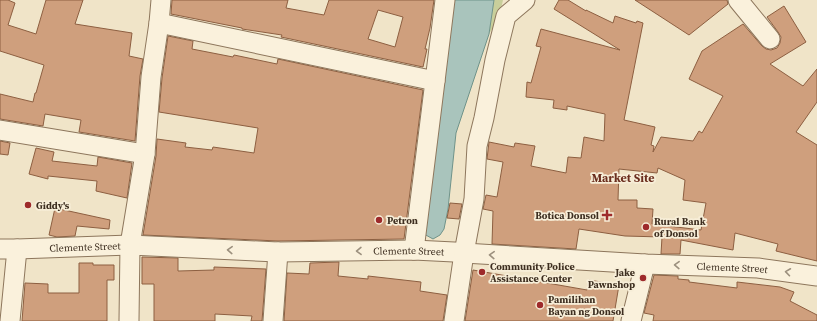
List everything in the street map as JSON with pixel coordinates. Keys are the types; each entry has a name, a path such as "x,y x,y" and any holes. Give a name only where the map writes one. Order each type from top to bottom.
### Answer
{"street":[{"path":"129,321 130,245 145,154 151,76 161,0"},
{"path":"420,250 435,81 445,0"},
{"path":"454,321 459,252 474,199 477,146 495,60 506,16 525,0"},
{"path":"738,0 770,39"},
{"path":"159,24 435,81"},
{"path":"0,130 145,154"},
{"name":"Clemente Street","path":"8,249 130,245 278,252 420,250 645,264 758,268 817,276"},
{"path":"8,249 10,321"},
{"path":"273,321 278,252"},
{"path":"631,321 645,264"}],"green space":[{"path":"494,0 503,0 499,18 489,34"}],"water":[{"path":"450,0 494,0 489,34 456,133 448,209 444,229 440,235 433,239 424,234"}],"building":[{"path":"0,0 8,0 15,3 8,25 36,34 46,0 83,0 75,24 132,33 129,56 143,59 140,76 135,141 79,132 81,120 45,114 43,126 0,119 0,94 33,102 44,65 0,51"},
{"path":"172,0 288,0 286,8 324,15 329,0 434,0 423,67 281,37 282,35 242,29 171,14","holes":["378,10 403,17 395,47 368,39"]},
{"path":"559,0 568,0 586,11 613,23 615,16 636,23 637,21 643,23 624,120 655,127 651,145 654,146 653,152 661,137 693,141 699,131 702,133 723,96 689,79 702,51 743,24 766,49 771,50 777,48 781,37 767,17 784,6 806,42 770,64 803,86 817,69 817,102 796,132 817,145 817,261 776,251 778,244 735,233 733,250 681,240 680,254 661,254 662,237 625,236 579,229 576,249 492,244 493,211 483,209 486,195 497,197 503,162 487,159 489,142 514,147 515,143 535,146 531,166 566,173 568,157 581,158 584,137 604,141 605,114 567,106 567,110 553,108 554,100 526,97 527,82 531,83 541,47 536,46 541,29 620,50 554,9","holes":["658,168 685,180 683,200 706,203 701,230 652,224 653,209 637,208 637,200 618,200 619,169 657,173"]},
{"path":"635,0 727,0 728,4 689,35"},
{"path":"168,36 193,41 192,49 233,57 234,55 277,64 278,59 423,90 404,239 278,241 143,235 156,156 157,139 186,143 185,147 212,150 213,147 254,153 258,128 159,112"},
{"path":"0,141 10,143 8,155 0,154"},
{"path":"36,148 54,152 52,161 97,166 98,157 132,163 127,198 96,191 97,181 48,176 48,179 29,174"},
{"path":"450,203 462,204 459,219 447,218"},
{"path":"55,208 110,220 109,229 77,226 75,236 57,237 49,235"},
{"path":"142,257 178,258 178,271 214,270 214,267 266,269 262,321 251,321 252,316 215,314 215,321 154,321 154,284 142,284"},
{"path":"339,262 338,276 368,279 368,276 421,282 420,291 447,295 443,321 284,321 287,273 309,274 310,263"},
{"path":"79,263 114,265 114,280 107,280 107,321 22,321 25,283 48,284 48,293 79,293"},
{"name":"Pamilihan Bayan ng Donsol","path":"473,270 587,290 589,280 619,285 613,321 465,321"},
{"path":"654,275 678,276 678,279 689,280 689,282 737,288 737,282 780,287 794,292 790,301 817,315 817,321 653,321 654,315 644,313"}],"place":[{"name":"Giddy's","path":"28,205"},
{"name":"Botica Donsol","path":"607,215"},
{"name":"Petron","path":"379,220"},
{"name":"Rural Bank of Donsol","path":"646,227"},
{"name":"Community Police Assistance Center","path":"482,272"},
{"name":"Jake Pawnshop","path":"643,278"},
{"name":"Pamilihan Bayan ng Donsol","path":"540,305"}],"district":[{"name":"Market Site","path":"623,178"}]}
